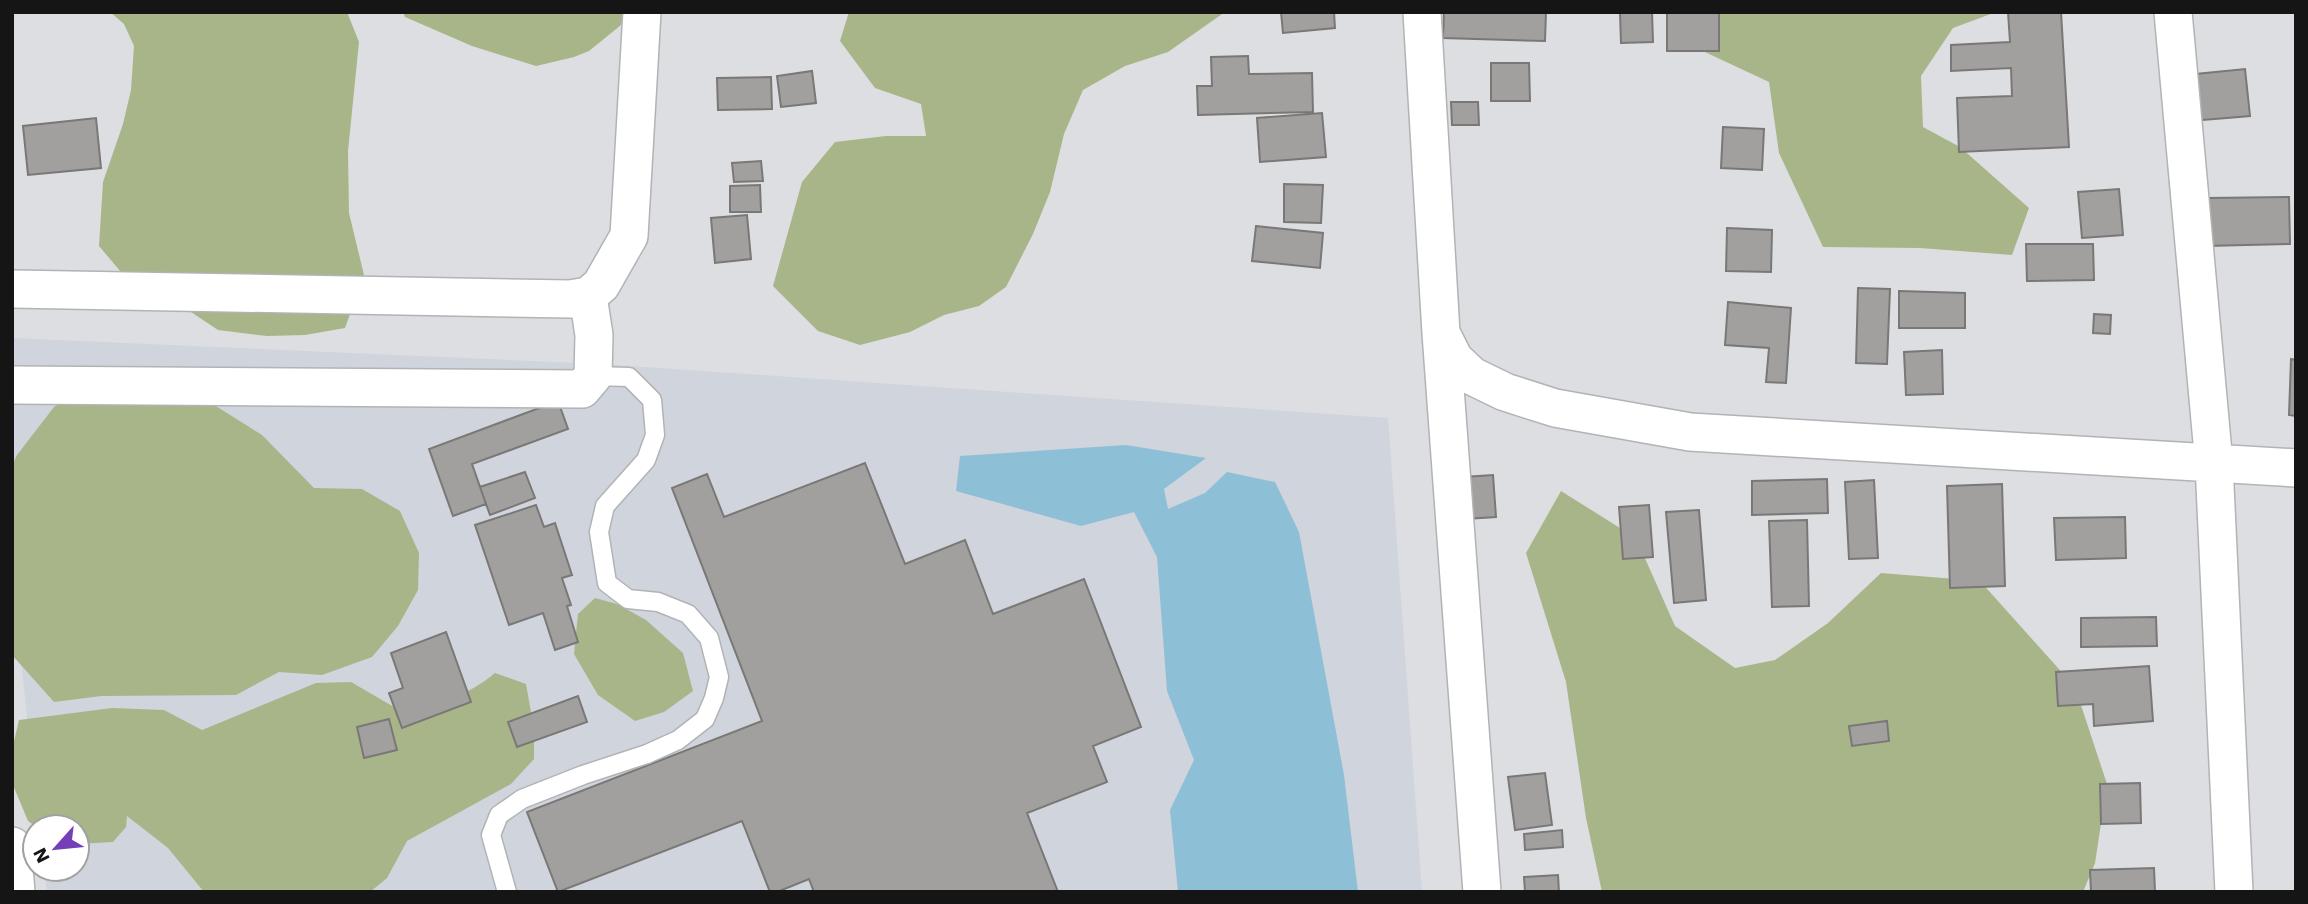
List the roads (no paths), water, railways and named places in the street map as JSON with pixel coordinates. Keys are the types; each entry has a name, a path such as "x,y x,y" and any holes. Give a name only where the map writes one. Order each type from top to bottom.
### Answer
{"street":[{"path":"12,289 570,299 588,296 601,285 629,236 642,12"},
{"path":"1422,12 1441,333 1482,892"},
{"path":"2173,12 2214,464 2234,892"},
{"path":"12,385 582,389 593,376 594,335 588,296"},
{"path":"1441,333 1454,359 1472,376 1505,392 1555,408 1690,432 2296,468"},
{"path":"12,846 16,892"}],"lane":[{"path":"507,892 491,835 499,815 522,799 647,754 678,740 705,719 715,698 719,677 709,638 688,614 658,602 628,600 607,583 599,532 606,506 646,460 655,435 652,400 629,377 593,376"}],"water":[{"path":"1126,445 1206,458 1164,489 1168,509 1205,493 1227,472 1275,482 1299,532 1344,775 1358,892 1178,892 1170,810 1194,760 1167,691 1157,557 1134,512 1081,526 956,491 960,456"}]}
